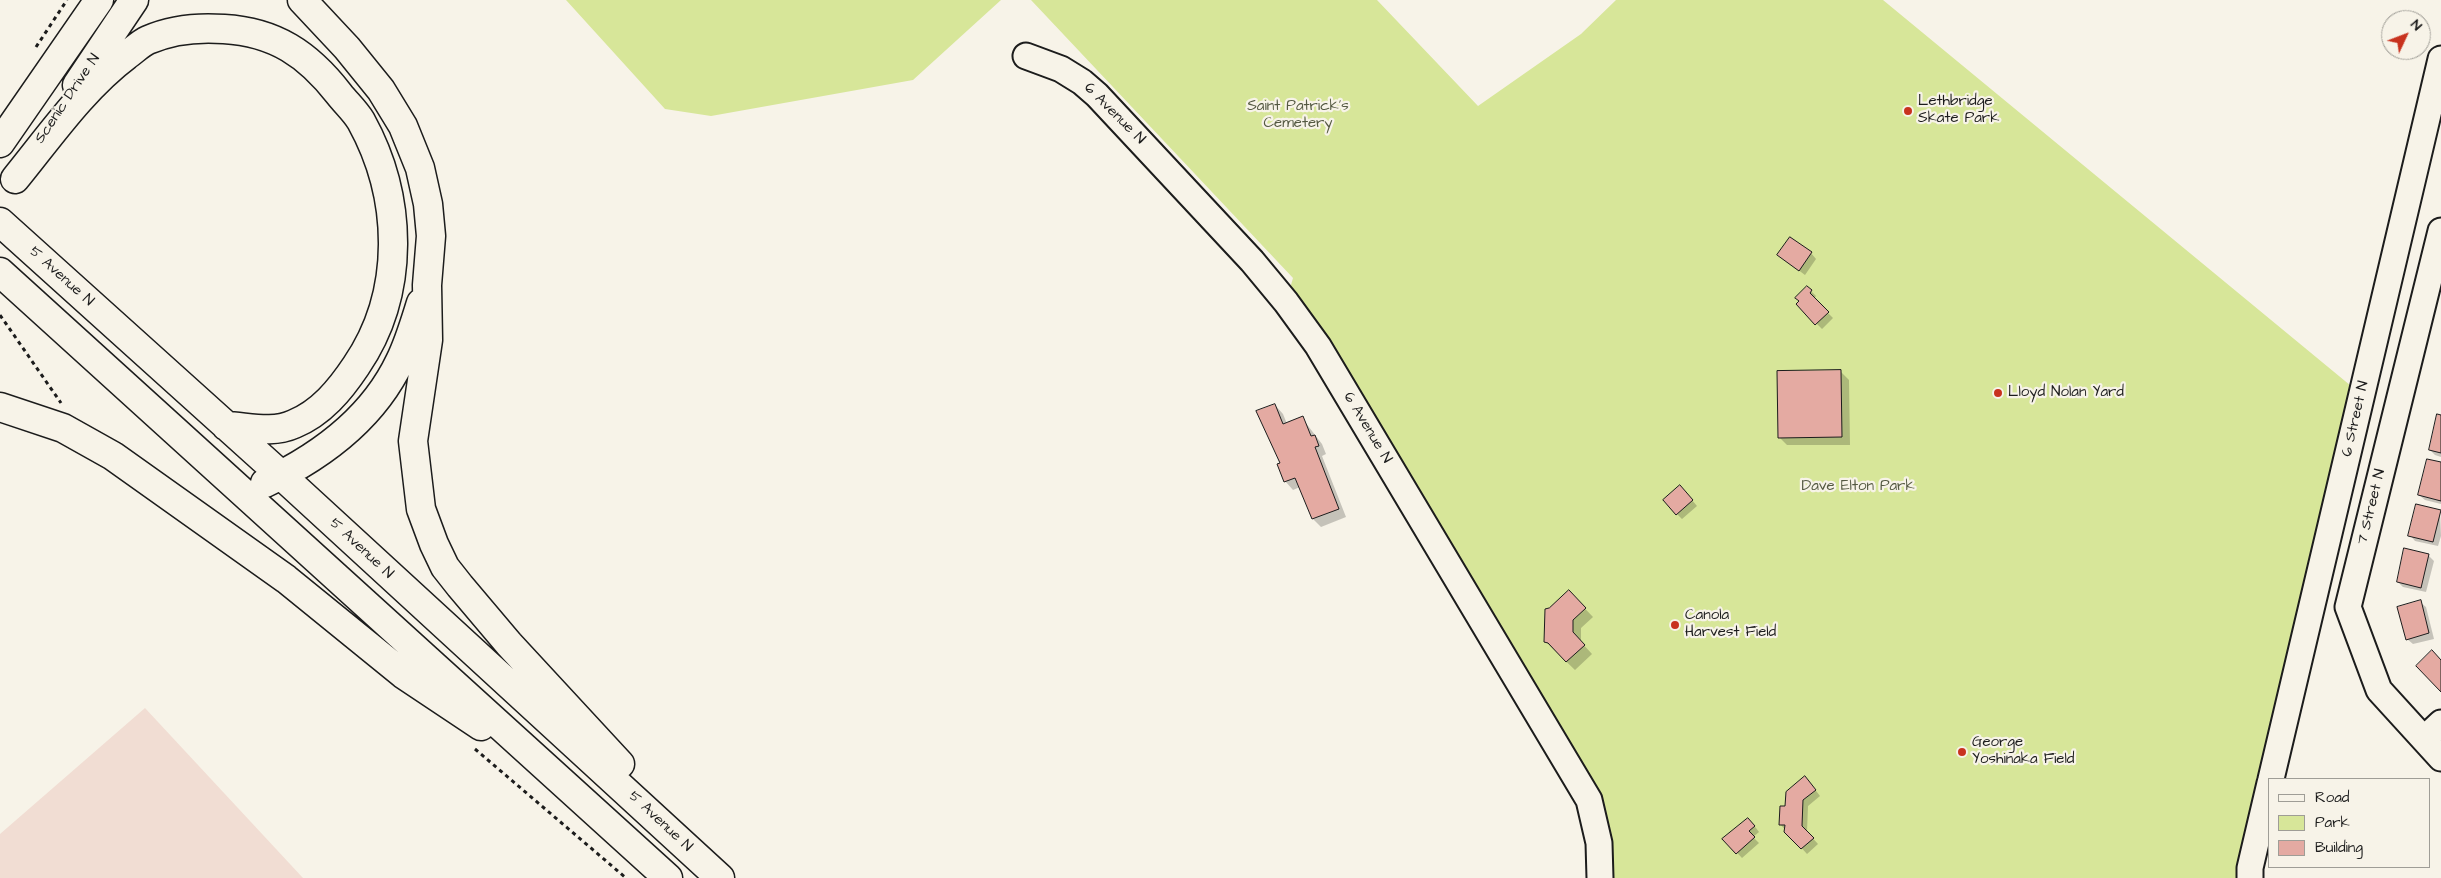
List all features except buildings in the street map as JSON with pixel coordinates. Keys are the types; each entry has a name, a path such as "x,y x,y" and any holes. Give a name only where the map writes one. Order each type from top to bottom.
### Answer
{"main road":[{"name":"Scenic Drive N","path":"0,144 99,0"},
{"name":"Scenic Drive N","path":"7,188 134,0"},
{"path":"304,4 381,90 403,126 420,168 428,204 431,236 427,285 428,340 413,441 421,509 434,544 445,566 460,586 509,644 614,756 665,826"},
{"path":"7,188 92,85 146,41 172,30 206,28 249,30 283,43 308,60 334,86 360,120 377,157 390,197 394,245 390,283 381,316 366,351 343,384 318,411 293,425 265,430 226,426"},
{"name":"5 Avenue N","path":"0,222 281,475 720,878"},
{"path":"0,272 668,878"},
{"path":"244,493 314,456 346,432 380,394 400,362 427,285"},
{"path":"0,407 63,428 113,456 286,579 403,674 560,779"}],"street":[{"name":"6 Avenue N","path":"1026,56 1061,70 1082,82 1116,113 1252,261 1318,346 1589,800 1599,843 1600,878"},
{"name":"6 Street N","path":"2271,778 2441,60"},
{"name":"7 Street N","path":"2441,231 2348,607 2379,690 2433,731 2441,758"},
{"path":"2250,878 2250,868 2268,792"}],"shaded area":[{"path":"145,708 303,878 0,878 0,834"}],"green space":[{"path":"566,0 1001,0 913,80 711,116 665,109"},
{"name":"Dave Elton Park","path":"1031,0 1377,0 1478,106 1581,34 1616,0 1883,0 2362,395 2273,778 2268,778 2268,800 2250,878 1600,878 1589,800 1286,302 1293,278"}],"place":[{"name":"Lethbridge Skate Park","path":"1908,111"},
{"name":"Lloyd Nolan Yard","path":"1998,393"},
{"name":"Canola Harvest Field","path":"1675,625"},
{"name":"George Yoshinaka Field","path":"1962,752"}],"park label":[{"name":"Saint Patrick's Cemetery","path":"1298,116"}]}
